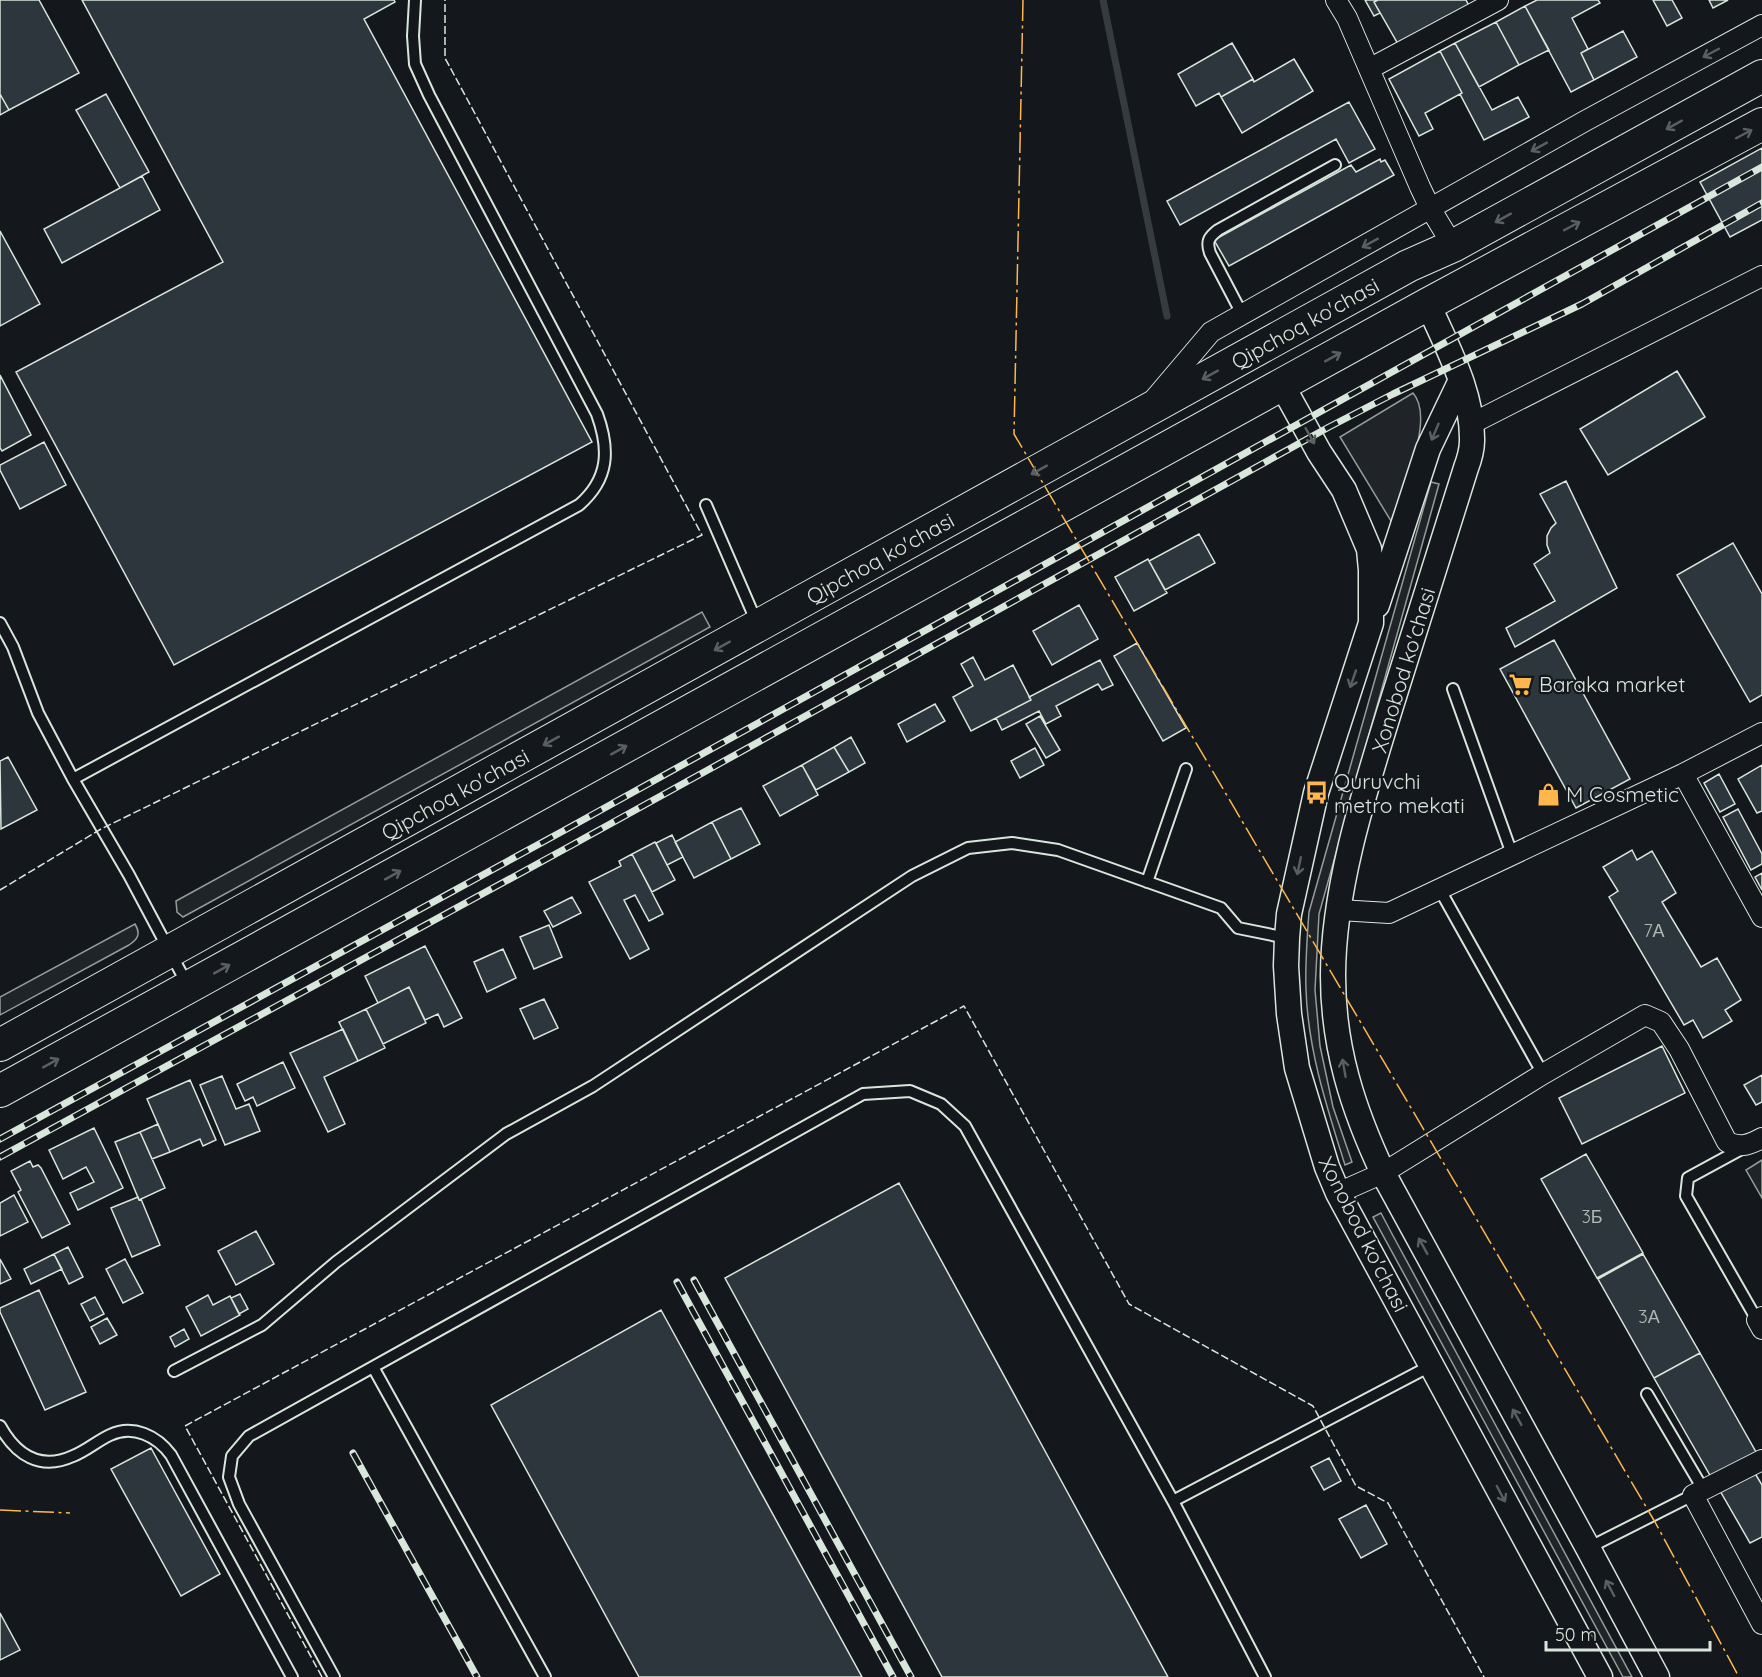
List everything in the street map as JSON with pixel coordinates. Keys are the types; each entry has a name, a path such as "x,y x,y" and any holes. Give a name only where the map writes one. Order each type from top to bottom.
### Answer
{"main road":[{"name":"Qipchoq ko'chasi","path":"0,1045 1408,266 1453,246 1762,76"},
{"name":"Qipchoq ko'chasi","path":"0,1091 1428,304 1762,124"},
{"path":"1408,266 1428,304"},
{"path":"1260,348 1281,385"}],"street":[{"path":"1336,0 1347,18 1430,208 1453,246"},
{"path":"1369,69 1498,0"},
{"path":"1142,413 1210,332 1585,121 1762,25"},
{"path":"1471,424 1762,276"},
{"name":"Xonobod ko'chasi","path":"1428,304 1461,380 1471,424 1472,444 1370,773 1345,875 1339,910 1333,976 1336,1025 1346,1080 1362,1127 1383,1173 1657,1677"},
{"path":"1371,623 1428,449 1461,380"},
{"name":"Xonobod ko'chasi","path":"1281,385 1344,490 1362,529 1370,559 1371,623 1316,793 1289,914 1286,966 1289,1014 1297,1068 1323,1157 1338,1194 1600,1677"},
{"path":"1339,910 1389,913 1683,774 1762,733"},
{"path":"1683,774 1762,917"},
{"path":"1338,1194 1383,1173 1543,1074 1645,1015 1661,1022 1679,1049 1727,1142 1735,1146 1755,1142"},
{"path":"1762,1460 1698,1492 1762,1624"}],"lane":[{"path":"73,779 579,505 595,489 601,477 606,452 597,414 429,95 415,64 412,36 415,0"},
{"path":"1242,314 1210,253 1207,244 1209,237 1335,165"},
{"path":"706,505 759,626"},
{"path":"0,622 13,647 38,713 189,987"},
{"path":"1453,689 1512,854"},
{"path":"1148,882 1186,769"},
{"path":"174,1371 262,1325 336,1262 506,1134 593,1086 912,876 968,848 1012,843 1058,849 1221,908 1238,928 1287,938"},
{"path":"1440,890 1543,1074"},
{"path":"334,1677 239,1504 229,1477 232,1456 249,1436 863,1094 910,1092 941,1104 965,1126 1173,1501 1265,1677"},
{"path":"1755,1142 1688,1178 1686,1196 1760,1322"},
{"path":"1173,1501 1432,1365"},
{"path":"373,1367 545,1677"},
{"path":"1588,1548 1698,1492 1647,1394"},
{"path":"0,1426 12,1446 21,1453 42,1461 63,1460 74,1456 110,1435 127,1430 143,1433 160,1442 171,1455 292,1677"}],"shaded area":[{"path":"1413,393 1419,405 1421,420 1419,437 1391,521 1340,437"},
{"path":"1431,482 1439,484 1319,914 1315,990 1320,1046 1333,1107 1352,1162 1345,1165 1325,1100 1310,1035 1306,980 1309,912"},
{"path":"702,612 710,627 183,917 177,912 176,901"},
{"path":"135,924 138,936 135,941 0,1015 0,997"},
{"path":"1762,1160 1762,1198 1746,1170"},
{"path":"1381,1213 1632,1677 1623,1677 1373,1217"}],"building":[{"path":"0,0 39,0 79,73 9,110 0,94"},
{"path":"82,0 394,0 395,2 364,19 592,442 174,665 16,372 223,262"},
{"path":"1365,0 1378,0 1374,2 1380,13 1374,16"},
{"path":"1378,0 1466,0 1469,6 1398,44 1374,2"},
{"path":"1537,0 1598,0 1600,3 1572,18 1588,49 1581,53 1594,80 1571,92 1525,6"},
{"path":"1653,0 1672,0 1682,18 1667,26"},
{"path":"1709,0 1728,0 1713,8"},
{"path":"1525,6 1549,50 1519,65 1496,22"},
{"path":"1496,22 1519,65 1479,87 1455,43"},
{"path":"1623,31 1637,57 1594,80 1581,53"},
{"path":"1232,43 1253,79 1221,97 1219,93 1196,106 1178,74"},
{"path":"1455,43 1492,110 1518,97 1529,117 1484,140 1440,51"},
{"path":"1440,51 1462,93 1425,113 1433,129 1419,136 1389,79"},
{"path":"1294,59 1313,91 1242,133 1221,97 1253,79 1254,82"},
{"path":"0,94 9,110 0,115"},
{"path":"106,94 149,172 120,188 76,110"},
{"path":"1349,102 1375,149 1349,163 1336,139 1180,225 1167,201"},
{"path":"1762,148 1762,220 1730,237 1700,182"},
{"path":"1380,159 1381,162 1385,160 1394,175 1229,266 1214,240 1351,165 1356,172"},
{"path":"142,176 160,210 62,263 44,229"},
{"path":"0,231 40,304 0,326"},
{"path":"1677,371 1705,417 1608,475 1580,429"},
{"path":"0,375 31,435 2,451 0,448"},
{"path":"44,442 66,485 20,509 0,470 0,465"},
{"path":"1566,481 1617,588 1515,647 1506,628 1555,601 1534,564 1550,553 1547,536 1556,523 1540,494"},
{"path":"1199,534 1215,563 1165,590 1149,561"},
{"path":"1733,543 1762,594 1762,695 1750,702 1677,575"},
{"path":"1148,559 1167,593 1134,611 1115,577"},
{"path":"1079,605 1098,639 1052,665 1033,631"},
{"path":"1554,640 1630,779 1576,808 1500,669"},
{"path":"1137,643 1186,728 1163,741 1114,656"},
{"path":"973,657 985,680 1013,665 1031,700 971,731 953,697 973,686 961,664"},
{"path":"1100,660 1113,685 1102,690 1098,684 1056,706 1061,716 1046,724 1039,711 1002,730 996,718 1031,700 1029,697"},
{"path":"935,704 945,721 907,742 898,724"},
{"path":"1040,716 1060,750 1046,758 1026,724"},
{"path":"851,737 865,763 849,772 834,747"},
{"path":"834,747 849,772 816,790 802,765"},
{"path":"1035,748 1044,765 1020,778 1011,761"},
{"path":"8,757 37,810 1,829 0,761"},
{"path":"802,765 818,795 780,816 763,786"},
{"path":"1762,765 1762,811 1757,813 1738,779"},
{"path":"1719,774 1735,804 1720,812 1704,783"},
{"path":"741,808 760,844 731,859 712,822"},
{"path":"1738,809 1762,854 1762,864 1751,870 1723,817"},
{"path":"712,822 731,859 694,878 675,842"},
{"path":"672,835 683,857 667,865 656,843"},
{"path":"655,842 675,880 652,892 632,854"},
{"path":"1632,850 1637,860 1652,851 1676,893 1662,902 1701,967 1717,958 1741,1000 1725,1010 1732,1021 1703,1038 1693,1020 1684,1025 1609,897 1618,891 1603,867"},
{"path":"632,854 663,914 649,921 635,895 624,900 649,949 630,959 589,882 621,866 619,861"},
{"path":"1762,873 1762,890 1755,877"},
{"path":"572,897 581,913 553,927 544,911"},
{"path":"549,925 562,957 534,969 520,937"},
{"path":"425,946 462,1018 444,1027 438,1014 425,1020 409,987 378,1003 365,976"},
{"path":"503,949 516,978 487,992 474,962"},
{"path":"409,987 426,1023 383,1044 366,1009"},
{"path":"544,999 558,1028 534,1039 520,1009"},
{"path":"366,1009 385,1048 358,1061 339,1022"},
{"path":"343,1029 358,1061 324,1077 345,1124 328,1132 290,1053"},
{"path":"1662,1046 1685,1093 1582,1144 1559,1098"},
{"path":"283,1062 295,1088 257,1106 253,1097 245,1101 237,1084"},
{"path":"1762,1075 1762,1102 1756,1105 1744,1085"},
{"path":"222,1076 236,1109 249,1104 260,1131 225,1145 200,1085"},
{"path":"190,1080 216,1140 203,1146 200,1139 170,1152 147,1099"},
{"path":"158,1124 170,1152 152,1159 140,1132"},
{"path":"94,1128 123,1188 78,1210 70,1193 94,1182 86,1167 63,1179 49,1150"},
{"path":"140,1132 165,1188 139,1200 115,1142"},
{"path":"1586,1154 1643,1253 1597,1278 1541,1179"},
{"path":"30,1161 33,1167 38,1165 41,1168 70,1224 42,1238 18,1192 21,1190 11,1171"},
{"path":"899,1183 1168,1677 942,1677 725,1278"},
{"path":"14,1195 28,1222 0,1236 0,1203"},
{"path":"138,1197 139,1200 141,1199 160,1245 132,1257 111,1208"},
{"path":"256,1231 274,1264 236,1285 218,1251"},
{"path":"68,1247 83,1277 69,1284 54,1254"},
{"path":"54,1254 62,1269 31,1284 24,1269"},
{"path":"1643,1254 1700,1353 1654,1378 1598,1279"},
{"path":"0,1259 11,1279 0,1284"},
{"path":"125,1259 143,1293 123,1303 106,1269"},
{"path":"39,1290 86,1392 45,1410 0,1312 0,1308"},
{"path":"240,1294 248,1309 239,1314 231,1298"},
{"path":"208,1295 213,1305 230,1296 240,1315 201,1336 186,1307"},
{"path":"95,1297 104,1314 90,1321 81,1304"},
{"path":"661,1310 862,1677 639,1677 491,1405"},
{"path":"107,1318 117,1335 100,1344 91,1327"},
{"path":"184,1329 189,1339 175,1347 170,1337"},
{"path":"1700,1353 1756,1452 1711,1477 1654,1378"},
{"path":"151,1448 220,1574 181,1596 111,1469"},
{"path":"1329,1458 1341,1481 1324,1490 1311,1467"},
{"path":"1753,1470 1762,1485 1762,1537 1750,1543 1719,1489"},
{"path":"1366,1505 1387,1544 1361,1558 1339,1519"},
{"path":"0,1613 20,1650 0,1660"}],"waterway":[{"path":"1103,0 1167,316"}],"railway":[{"path":"0,1139 563,831 1762,167"},
{"path":"0,1157 572,845 1329,427 1582,304 1762,203"},
{"path":"694,1280 911,1677"},
{"path":"677,1282 893,1677"},
{"path":"353,1453 477,1677"}],"fence":[{"path":"0,890 101,829 702,535 445,58 445,0"},
{"path":"322,1677 185,1426 964,1006 1129,1304 1313,1406 1356,1486 1388,1503 1484,1677"}],"power":[{"path":"1023,0 1014,434 1655,1522 1739,1677"},
{"path":"0,1510 70,1513"}],"place":[{"name":"Baraka market","path":"1521,684"},
{"name":"Quruvchi metro mekati","path":"1316,793"},
{"name":"M Cosmetic","path":"1548,794"}]}
